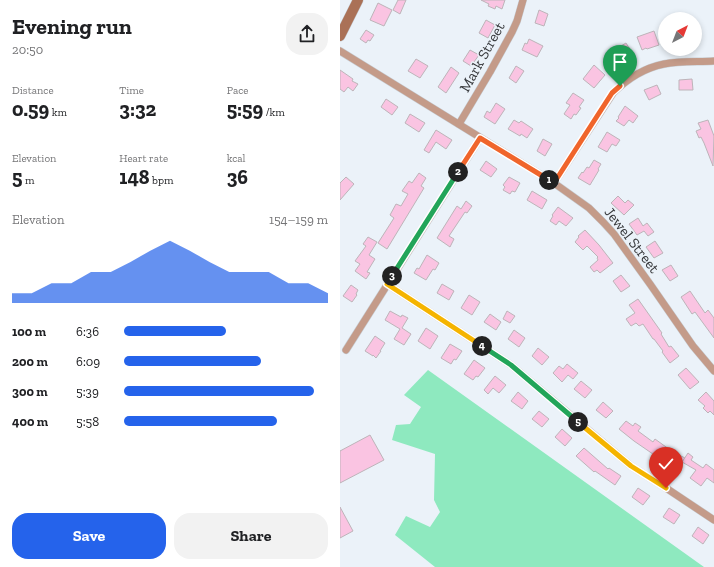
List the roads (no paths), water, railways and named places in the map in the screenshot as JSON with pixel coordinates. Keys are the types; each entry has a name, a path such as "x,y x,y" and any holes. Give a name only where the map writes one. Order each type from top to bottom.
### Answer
{"main road":[{"path":"340,36 358,0"}],"street":[{"name":"Mark Street","path":"460,124 512,32 523,0"},
{"name":"Jewel Street","path":"340,50 554,183 589,208 614,234 693,346 714,371"},
{"path":"554,183 612,93 620,86 642,72 664,64 713,64"},
{"path":"346,350 480,138"},
{"path":"387,284 511,365 631,466 714,520"}]}
